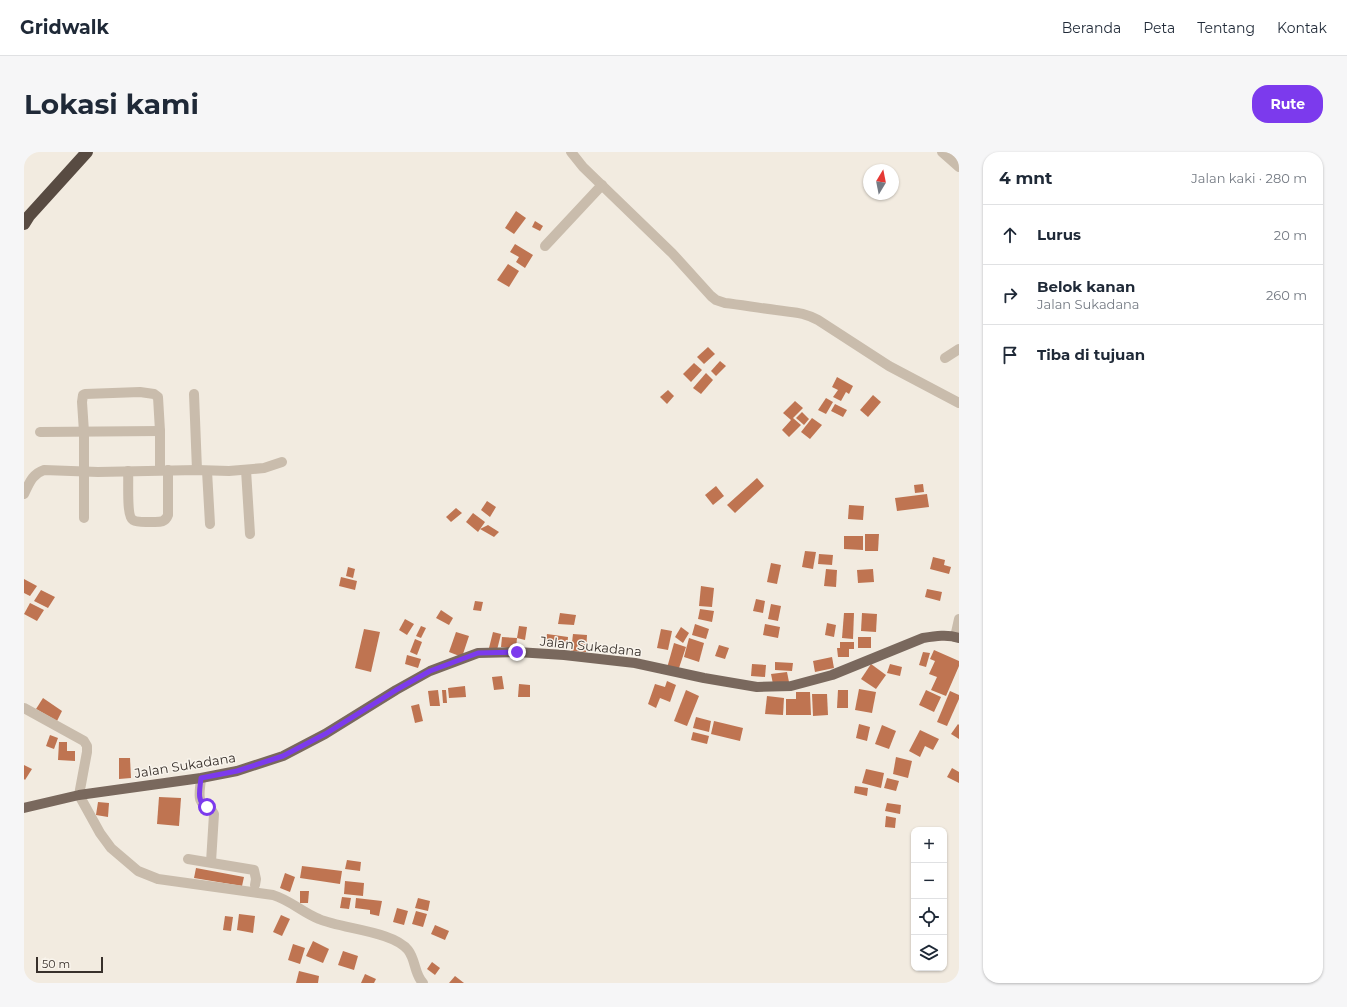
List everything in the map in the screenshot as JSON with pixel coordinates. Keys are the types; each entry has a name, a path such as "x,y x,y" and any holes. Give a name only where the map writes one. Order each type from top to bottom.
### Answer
{"highway":[{"path":"24,224 29,216 87,152"}],"main road":[{"name":"Jalan Sukadana","path":"24,808 79,795 201,778 237,771 283,756 325,734 396,690 430,671 478,653 517,652 564,655 635,663 704,678 757,687 791,686 832,675 923,638 937,636 957,638"}],"street":[{"path":"571,152 583,167 672,253 704,289 716,300 725,303 795,312 807,315 818,320 889,366 959,402"},
{"path":"942,152 959,167"},
{"path":"546,246 602,185"},
{"path":"945,358 959,349"},
{"path":"84,518 83,395 140,392 154,394 158,397 168,515 165,520 161,522 135,522 131,519 129,512 128,471"},
{"path":"194,394 202,470 210,524"},
{"path":"40,432 160,431"},
{"path":"24,494 31,478 44,470 246,470 264,468 282,462"},
{"path":"246,470 250,534"},
{"path":"957,638 959,619"},
{"path":"24,708 84,741 87,746 87,752 79,795 100,833 111,848 138,871 158,879 177,880 273,895 282,898 303,912 320,920 384,936 395,941 408,950 416,967 416,974 422,983"},
{"path":"201,778 199,798 201,803 211,809 214,814 211,862"},
{"path":"188,859 254,870 256,879 255,885"}],"building":[{"path":"516,211 526,218 514,234 505,228"},
{"path":"535,221 543,226 540,231 532,227"},
{"path":"515,244 533,255 525,268 516,262 519,257 510,252"},
{"path":"508,264 519,271 509,287 497,280"},
{"path":"708,347 715,354 704,364 697,357"},
{"path":"720,361 726,366 716,376 711,371"},
{"path":"694,363 702,370 691,382 683,374"},
{"path":"706,373 713,380 701,394 693,388"},
{"path":"837,377 853,386 849,394 846,392 841,401 833,397 838,390 832,387"},
{"path":"668,390 674,396 667,404 660,397"},
{"path":"873,395 881,402 868,417 860,410"},
{"path":"826,398 833,402 826,414 818,410"},
{"path":"795,401 803,408 793,418 801,425 789,437 782,430 791,420 783,413"},
{"path":"835,404 847,410 843,417 831,411"},
{"path":"802,412 809,419 804,425 796,418"},
{"path":"812,418 822,425 810,439 801,432"},
{"path":"757,478 764,486 735,513 727,505"},
{"path":"923,484 924,492 915,493 914,485"},
{"path":"716,486 724,496 713,505 705,495"},
{"path":"927,494 929,507 897,511 895,498"},
{"path":"487,501 496,507 490,517 481,510"},
{"path":"849,505 864,506 863,520 848,519"},
{"path":"456,508 462,513 451,522 446,517"},
{"path":"473,513 485,522 478,532 466,522"},
{"path":"488,525 499,532 494,537 480,529"},
{"path":"865,534 879,534 878,551 865,551"},
{"path":"844,536 863,536 863,550 844,549"},
{"path":"805,551 816,552 813,569 802,567"},
{"path":"819,554 833,555 832,565 818,564"},
{"path":"933,557 945,560 944,565 951,567 949,574 930,569"},
{"path":"771,563 781,565 777,584 767,582"},
{"path":"348,567 355,569 353,578 346,576"},
{"path":"826,569 837,570 836,587 824,586"},
{"path":"873,569 874,582 858,583 857,570"},
{"path":"341,577 357,581 355,590 339,586"},
{"path":"24,579 37,586 30,596 24,593"},
{"path":"701,586 714,588 712,607 699,606"},
{"path":"927,589 942,592 940,601 925,597"},
{"path":"41,590 55,597 48,608 34,601"},
{"path":"756,599 765,601 763,613 753,611"},
{"path":"475,601 483,602 481,611 473,610"},
{"path":"30,603 44,610 37,621 24,614"},
{"path":"771,604 781,606 778,621 768,619"},
{"path":"700,609 714,611 712,622 698,619"},
{"path":"441,610 453,618 449,625 436,618"},
{"path":"560,613 576,615 574,625 558,624"},
{"path":"844,613 854,613 853,639 842,638"},
{"path":"862,613 877,614 876,632 861,631"},
{"path":"405,619 414,624 407,635 399,630"},
{"path":"827,623 836,625 834,637 825,635"},
{"path":"695,624 709,629 706,639 692,635"},
{"path":"765,624 780,627 778,638 763,635"},
{"path":"421,626 426,628 421,638 416,636"},
{"path":"519,626 527,627 525,640 517,638"},
{"path":"681,627 689,633 683,643 675,637"},
{"path":"364,629 380,632 371,672 355,668"},
{"path":"661,629 672,631 668,650 657,648"},
{"path":"456,632 469,636 462,657 449,652"},
{"path":"493,632 501,634 497,650 489,648"},
{"path":"547,634 568,637 567,649 545,646"},
{"path":"573,634 587,635 586,652 571,651"},
{"path":"502,637 517,638 516,649 501,647"},
{"path":"858,637 871,637 871,648 858,648"},
{"path":"689,638 704,643 699,662 684,657"},
{"path":"415,639 422,642 417,655 410,652"},
{"path":"840,642 854,642 854,649 849,649 849,657 838,657 837,648 840,648"},
{"path":"674,643 686,647 678,671 667,668"},
{"path":"719,645 729,648 725,659 715,656"},
{"path":"934,650 959,661 959,666 946,696 931,690 937,677 929,674 935,661 930,659"},
{"path":"923,652 930,653 926,667 919,665"},
{"path":"407,655 421,659 418,668 405,664"},
{"path":"832,657 834,668 815,672 813,661"},
{"path":"775,662 793,663 792,671 775,670"},
{"path":"752,664 766,665 765,677 751,676"},
{"path":"871,664 886,675 876,689 861,679"},
{"path":"890,664 902,667 900,676 887,673"},
{"path":"787,672 789,682 773,684 771,674"},
{"path":"502,676 504,689 494,690 492,677"},
{"path":"667,681 676,685 670,702 660,698 656,708 648,704 655,684 665,687"},
{"path":"519,684 530,685 530,697 518,697"},
{"path":"465,686 466,697 449,698 448,688"},
{"path":"859,689 876,692 872,713 855,710"},
{"path":"438,690 440,706 430,706 428,691"},
{"path":"442,690 446,690 447,703 443,703"},
{"path":"686,690 699,696 687,726 674,721"},
{"path":"838,690 848,690 848,708 837,708"},
{"path":"926,690 941,697 934,712 919,705"},
{"path":"950,691 959,695 959,699 947,726 937,722"},
{"path":"796,692 810,692 811,715 786,715 786,699 796,699"},
{"path":"812,694 827,694 828,715 813,716"},
{"path":"767,696 784,698 783,715 765,714"},
{"path":"43,698 62,711 57,721 36,709"},
{"path":"419,704 423,721 415,723 411,706"},
{"path":"696,717 711,721 709,732 693,728"},
{"path":"714,721 743,728 740,741 711,734"},
{"path":"859,724 870,727 867,741 856,738"},
{"path":"958,724 959,725 959,739 951,734"},
{"path":"882,725 896,731 889,749 875,744"},
{"path":"920,730 939,739 933,750 925,746 920,757 909,751"},
{"path":"693,732 709,736 707,744 691,740"},
{"path":"50,735 58,738 54,749 46,746"},
{"path":"59,742 67,742 67,751 75,751 75,761 58,760"},
{"path":"896,757 912,761 908,778 893,774"},
{"path":"119,758 130,758 131,778 119,779"},
{"path":"24,765 32,769 25,780 24,779"},
{"path":"952,768 959,772 959,783 947,777"},
{"path":"866,769 884,773 881,788 862,783"},
{"path":"887,778 899,781 896,791 884,788"},
{"path":"855,786 868,788 867,796 854,793"},
{"path":"159,797 181,798 179,826 157,824"},
{"path":"98,802 109,803 108,817 96,815"},
{"path":"887,803 901,805 900,814 885,811"},
{"path":"886,816 896,818 895,828 885,827"},
{"path":"347,860 361,862 360,871 345,869"},
{"path":"302,866 342,871 340,884 300,878"},
{"path":"196,868 244,877 242,886 194,878"},
{"path":"285,873 295,877 290,892 280,888"},
{"path":"345,881 364,883 363,896 344,894"},
{"path":"300,891 309,891 308,903 300,903"},
{"path":"342,897 351,898 349,909 340,908"},
{"path":"356,898 382,901 379,916 370,914 370,910 355,908"},
{"path":"418,898 430,901 428,911 415,908"},
{"path":"397,908 408,911 404,925 393,922"},
{"path":"416,911 427,914 423,927 412,924"},
{"path":"239,914 255,916 253,933 237,930"},
{"path":"281,915 290,919 282,936 273,932"},
{"path":"225,916 233,917 231,931 223,930"},
{"path":"435,925 449,931 445,940 431,934"},
{"path":"313,941 329,949 323,963 306,956"},
{"path":"293,944 305,948 300,964 288,960"},
{"path":"343,951 358,956 354,970 338,965"},
{"path":"432,962 440,968 435,975 427,969"},
{"path":"299,971 319,976 318,983 296,983"},
{"path":"365,974 376,979 374,983 361,983"},
{"path":"455,976 464,983 449,983"}],"route":[{"path":"207,807 201,803 199,798 201,778 237,771 283,756 325,734 396,690 430,671 452,662 478,653 517,652"}]}
